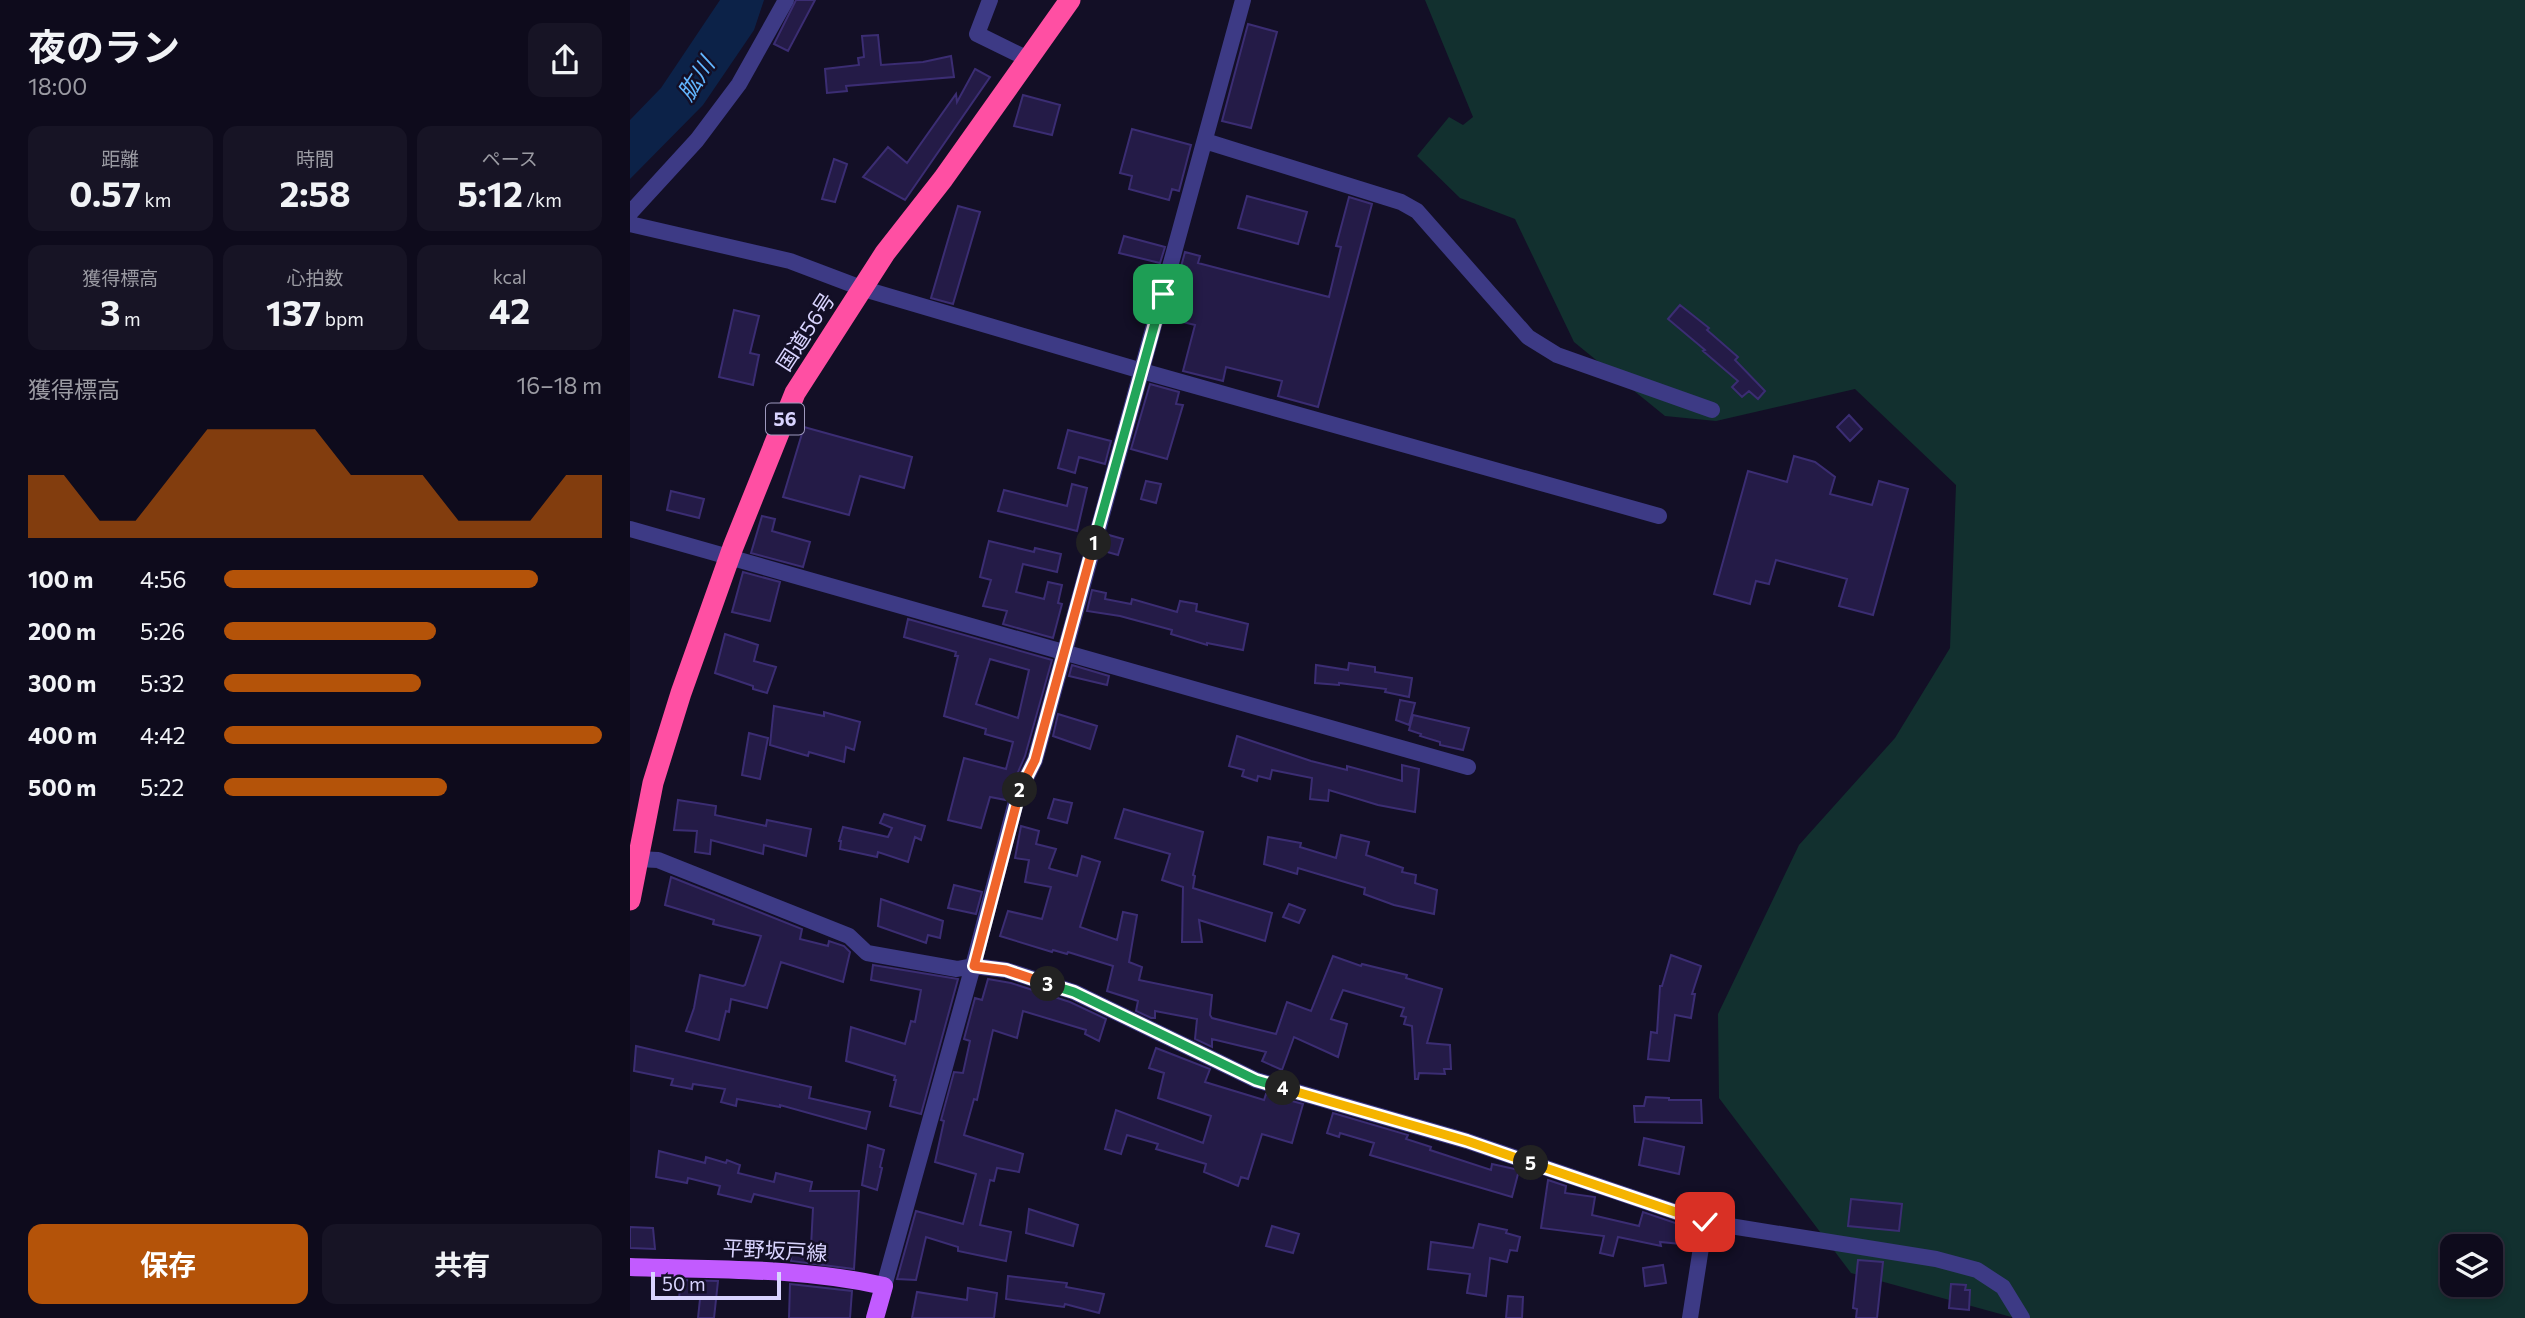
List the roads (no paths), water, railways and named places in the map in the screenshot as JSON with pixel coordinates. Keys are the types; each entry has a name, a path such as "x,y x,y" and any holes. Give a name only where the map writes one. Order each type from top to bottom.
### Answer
{"highway":[{"name":"国道56号","path":"630,900 653,783 677,706 730,559 795,393 885,253 943,179 1070,0"}],"main road":[{"name":"平野坂戸線","path":"630,1267 796,1273 854,1279 884,1286"},
{"path":"876,1318 884,1286"}],"street":[{"path":"630,213 698,140 739,84 786,0"},
{"path":"990,0 977,34 1028,59"},
{"path":"884,1286 974,966 1018,794 1035,760 1243,0"},
{"path":"1205,141 1401,202 1417,211 1528,337 1558,355 1712,410"},
{"path":"630,224 790,261 864,289 1142,371 1659,516"},
{"path":"630,529 1468,767"},
{"path":"637,859 658,860 849,936 867,953 957,969 974,966 1006,970 1074,992 1256,1080 1467,1141 1705,1222 1936,1259 1977,1270 2003,1287 2022,1318"},
{"path":"1690,1318 1705,1222"}],"water":[{"name":"肱川","path":"720,0 764,0 754,30 703,105 630,179 630,120 661,88"}]}
